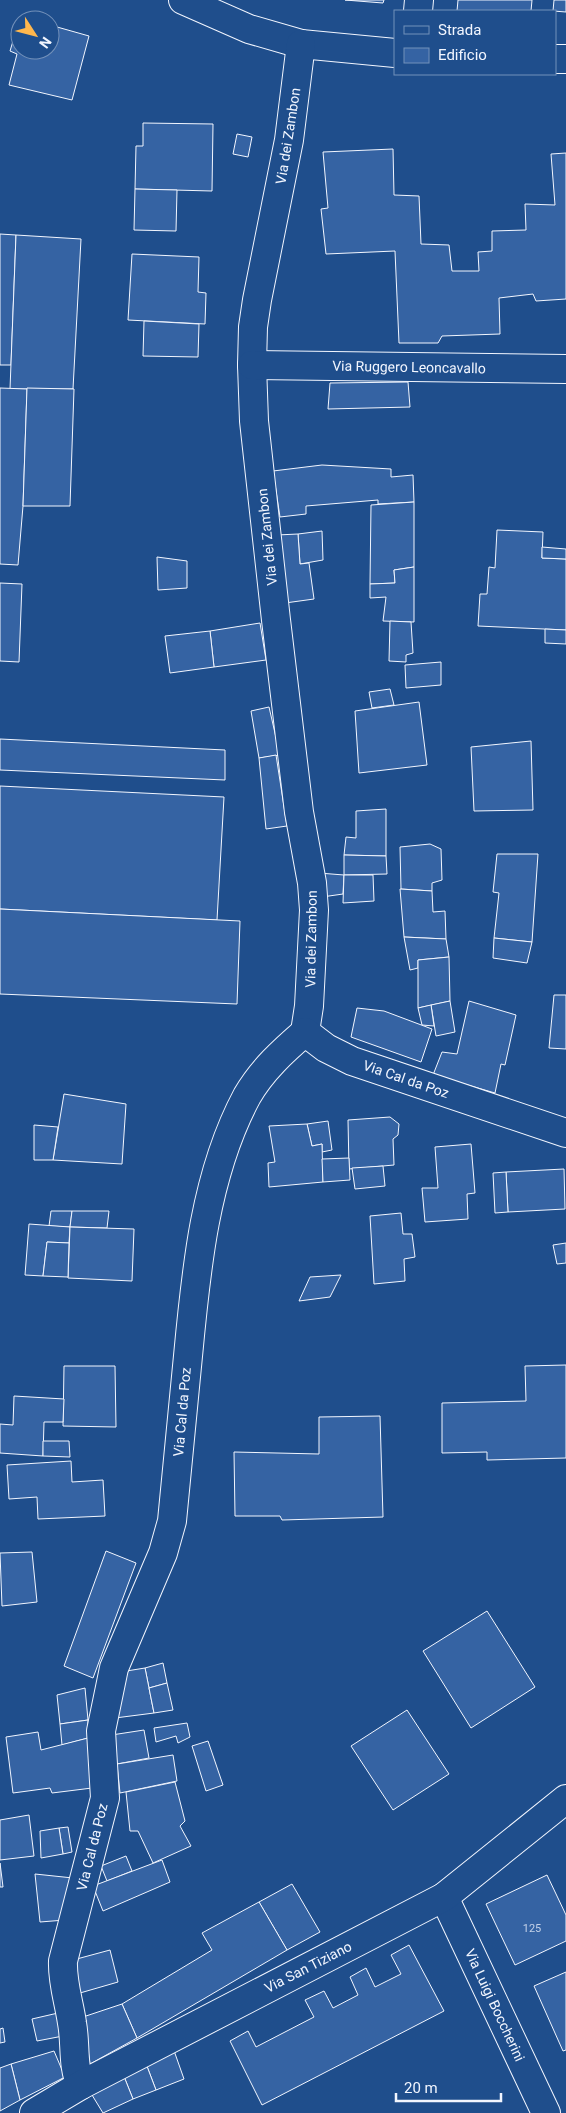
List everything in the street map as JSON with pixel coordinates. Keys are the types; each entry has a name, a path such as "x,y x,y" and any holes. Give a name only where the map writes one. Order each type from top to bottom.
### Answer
{"street":[{"path":"183,0 249,29 301,44 394,53"},
{"name":"Via dei Zambon","path":"301,44 289,140 257,300 253,327 252,365 254,421 277,629 299,812 312,883 314,910 309,1006 305,1032"},
{"name":"Via Ruggero Leoncavallo","path":"252,365 566,369"},
{"name":"Via Cal da Poz","path":"81,2085 75,2069 73,2024 62,1974 63,1960 105,1798 101,1730 108,1687 114,1668 163,1553 172,1521 199,1252 221,1160 248,1094 264,1071 305,1032 326,1048 352,1061 566,1133"},
{"name":"Via San Tiziano","path":"34,2113 81,2085 444,1897 566,1799"},
{"name":"Via Luigi Boccherini","path":"444,1897 546,2113"}],"building":[{"path":"345,0 384,0 383,3"},
{"path":"458,0 532,0 531,10 457,10"},
{"path":"554,0 566,0 566,12 553,10"},
{"path":"60,28 89,36 72,100 9,85 15,60 60,60"},
{"path":"143,123 213,124 212,191 135,189 136,146 143,146"},
{"path":"237,134 252,137 248,157 233,154"},
{"path":"393,149 394,195 419,196 421,244 449,245 452,271 479,271 478,252 492,251 492,231 526,230 525,204 555,205 551,154 566,153 566,299 536,301 533,294 499,298 500,334 442,336 438,343 399,343 395,251 326,254 321,209 328,208 323,152"},
{"path":"135,189 177,190 176,231 134,230"},
{"path":"0,234 16,235 11,365 0,365"},
{"path":"16,235 81,239 73,389 10,389"},
{"path":"132,254 199,257 198,292 206,293 205,324 128,320"},
{"path":"144,321 199,324 198,357 143,356"},
{"path":"408,382 410,407 328,409 330,383"},
{"path":"0,388 27,389 23,506 18,565 0,564"},
{"path":"27,388 74,389 70,506 23,506"},
{"path":"322,465 391,469 391,477 413,475 414,502 378,504 378,500 306,506 306,514 280,517 273,471"},
{"path":"414,502 414,567 394,570 395,583 370,584 371,505"},
{"path":"497,530 543,532 542,558 566,559 566,630 478,626 480,594 487,594 489,567 495,568"},
{"path":"322,531 323,560 300,564 298,534"},
{"path":"298,534 300,564 309,563 314,599 285,603 277,535"},
{"path":"542,547 566,549 566,559 542,558"},
{"path":"157,557 187,561 187,588 158,590"},
{"path":"414,567 414,622 383,621 386,597 370,598 370,584 395,583 394,570"},
{"path":"0,583 22,584 19,662 0,661"},
{"path":"390,621 411,622 413,653 406,655 406,662 389,661"},
{"path":"260,623 266,660 214,667 210,631"},
{"path":"545,629 566,630 566,644 545,643"},
{"path":"210,631 214,667 170,673 165,636"},
{"path":"441,662 441,685 406,688 405,665"},
{"path":"390,689 394,705 372,708 369,692"},
{"path":"419,702 427,765 359,773 355,711"},
{"path":"269,707 280,755 259,758 251,711"},
{"path":"0,739 225,750 225,780 0,770"},
{"path":"531,741 533,810 474,811 471,747"},
{"path":"276,755 287,826 266,829 259,758"},
{"path":"0,786 224,797 217,920 0,909"},
{"path":"386,809 386,856 344,855 346,837 356,838 356,811"},
{"path":"430,844 441,849 442,880 432,883 432,891 401,889 400,847"},
{"path":"497,854 538,854 532,942 494,938 499,893 493,892"},
{"path":"344,855 386,856 387,874 344,875"},
{"path":"319,873 344,875 343,894 322,897"},
{"path":"344,875 373,875 374,901 343,903"},
{"path":"400,889 432,891 433,912 445,911 446,939 404,937"},
{"path":"0,909 240,921 237,1004 0,994"},
{"path":"404,937 446,939 449,957 418,960 418,968 410,970"},
{"path":"494,938 532,942 527,963 493,958"},
{"path":"449,957 450,1001 418,1008 418,960"},
{"path":"554,995 566,995 566,1049 549,1048"},
{"path":"450,1001 455,1032 436,1036 431,1005"},
{"path":"469,1001 516,1015 505,1065 501,1064 495,1093 433,1075 442,1052 457,1054"},
{"path":"431,1005 434,1026 422,1025 418,1008"},
{"path":"357,1008 384,1011 432,1029 421,1062 351,1037"},
{"path":"64,1094 126,1104 122,1164 53,1160"},
{"path":"390,1117 399,1124 398,1135 393,1139 394,1165 349,1169 348,1120"},
{"path":"328,1121 332,1150 322,1152 322,1144 312,1146 307,1124"},
{"path":"307,1124 312,1146 322,1144 323,1182 269,1187 268,1163 275,1162 269,1126"},
{"path":"34,1125 58,1127 53,1160 34,1160"},
{"path":"471,1144 475,1193 467,1194 468,1219 425,1222 422,1188 438,1188 435,1147"},
{"path":"349,1158 350,1180 323,1182 322,1159"},
{"path":"383,1166 385,1186 355,1189 352,1168"},
{"path":"564,1169 565,1209 508,1212 506,1172"},
{"path":"506,1172 508,1212 495,1213 493,1173"},
{"path":"51,1211 72,1211 70,1227 49,1226"},
{"path":"72,1211 109,1211 107,1228 70,1227"},
{"path":"401,1213 403,1234 412,1234 415,1257 404,1259 405,1281 374,1284 370,1216"},
{"path":"29,1224 70,1227 69,1243 47,1242 43,1276 25,1275"},
{"path":"70,1227 134,1229 132,1281 68,1278"},
{"path":"47,1242 69,1243 68,1277 43,1276"},
{"path":"566,1243 566,1263 557,1264 553,1245"},
{"path":"341,1275 330,1297 299,1301 310,1277"},
{"path":"566,1365 566,1458 487,1460 487,1452 442,1453 442,1403 526,1401 525,1366"},
{"path":"64,1366 115,1366 116,1427 63,1426"},
{"path":"14,1396 64,1399 63,1422 44,1422 43,1456 0,1453 0,1424 13,1425"},
{"path":"380,1416 383,1517 282,1520 280,1516 235,1516 234,1452 319,1454 319,1417"},
{"path":"43,1441 69,1441 70,1457 43,1456"},
{"path":"71,1461 72,1482 103,1480 105,1516 38,1519 37,1497 9,1499 7,1465"},
{"path":"106,1551 136,1563 93,1678 64,1666"},
{"path":"32,1552 37,1602 2,1606 0,1553"},
{"path":"487,1611 535,1687 471,1728 423,1651"},
{"path":"163,1663 167,1683 149,1688 145,1668"},
{"path":"145,1668 154,1713 115,1718 114,1673"},
{"path":"167,1683 173,1710 154,1713 149,1688"},
{"path":"85,1688 88,1720 60,1724 57,1695"},
{"path":"407,1710 449,1774 393,1810 351,1746"},
{"path":"88,1720 88,1738 62,1745 60,1724"},
{"path":"187,1723 190,1737 178,1743 176,1736 156,1742 154,1728"},
{"path":"144,1730 149,1758 117,1764 105,1736"},
{"path":"38,1732 41,1750 88,1738 92,1788 52,1793 50,1788 13,1793 6,1737"},
{"path":"208,1741 223,1785 206,1791 192,1746"},
{"path":"173,1755 177,1781 120,1793 117,1764"},
{"path":"175,1782 185,1821 180,1826 191,1846 153,1863 138,1831 130,1831 126,1792"},
{"path":"29,1815 34,1856 0,1860 0,1820"},
{"path":"68,1827 72,1852 63,1854 59,1828"},
{"path":"59,1828 63,1854 41,1858 40,1831"},
{"path":"126,1856 132,1871 107,1881 101,1866"},
{"path":"162,1860 170,1882 103,1911 93,1886"},
{"path":"0,1863 3,1887 0,1887"},
{"path":"35,1874 73,1878 65,1920 40,1922"},
{"path":"547,1875 566,1915 566,1941 515,1965 486,1904"},
{"path":"292,1884 320,1932 287,1950 259,1902"},
{"path":"259,1902 287,1950 137,2038 122,2004 212,1950 202,1933"},
{"path":"409,1945 444,2011 262,2105 230,2041 248,2031 256,2047 314,2017 305,2000 324,1991 333,2008 358,1995 350,1977 366,1968 375,1987 401,1974 391,1955"},
{"path":"110,1950 118,1982 80,1993 73,1960"},
{"path":"566,1972 566,2050 563,2051 534,1986"},
{"path":"122,2004 137,2038 90,2064 83,2017"},
{"path":"58,2013 63,2036 37,2041 32,2019"},
{"path":"3,2028 5,2042 0,2043 0,2029"},
{"path":"172,2045 184,2079 156,2090 145,2061"},
{"path":"54,2051 65,2077 20,2100 11,2064"},
{"path":"145,2061 156,2090 133,2099 123,2074"},
{"path":"11,2064 20,2100 0,2111 0,2068"},
{"path":"123,2074 133,2099 103,2113 92,2095"}]}
